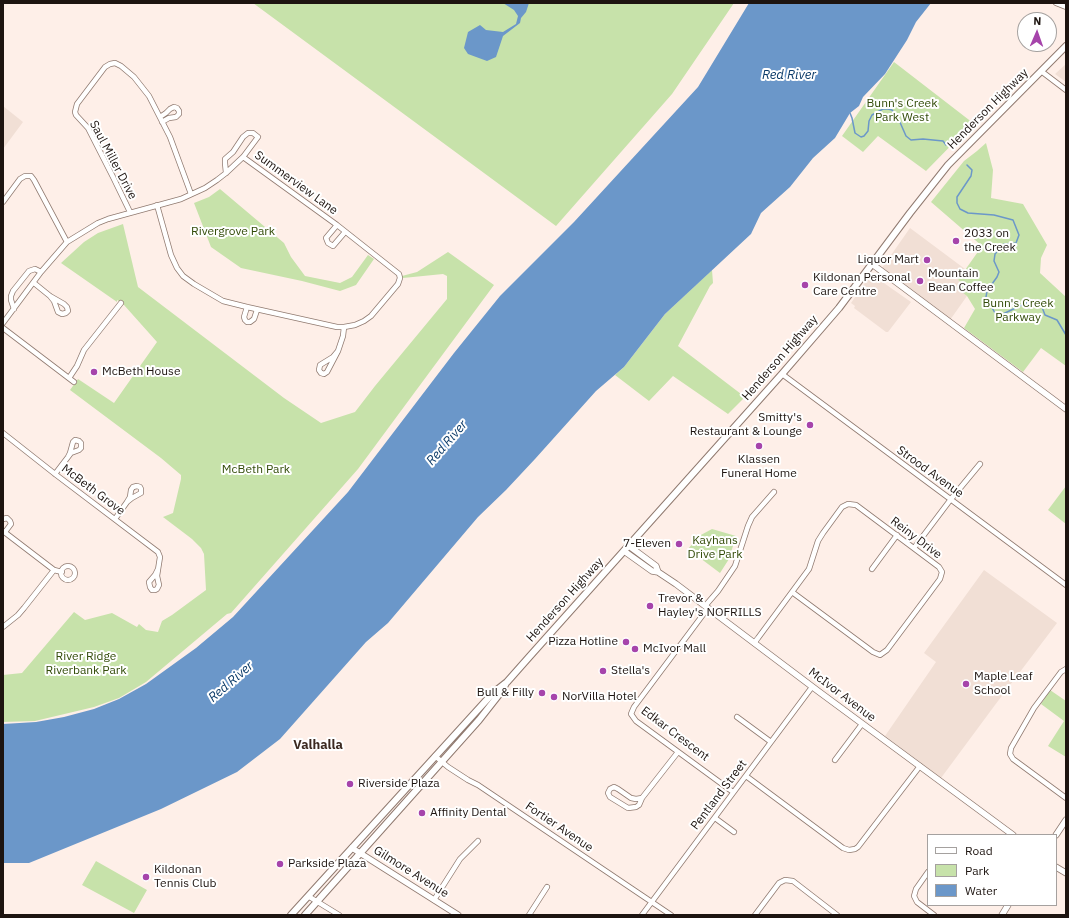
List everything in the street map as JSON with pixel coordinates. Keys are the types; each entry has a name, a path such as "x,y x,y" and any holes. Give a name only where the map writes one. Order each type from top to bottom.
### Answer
{"main road":[{"name":"Henderson Highway","path":"291,915 493,693 507,682 840,308 914,207 948,165 1066,46"},
{"name":"Henderson Highway","path":"305,915 442,762 502,692 507,682"}],"street":[{"path":"1056,3 1066,7"},
{"name":"Saul Miller Drive","path":"130,212 88,128 76,116 75,112 75,108 105,67 110,64 115,63 121,66 134,77 149,96 170,137 191,194"},
{"path":"1041,71 1066,90"},
{"path":"3,323 34,284 41,272 67,242 98,223 130,212 181,199 205,188 226,173 243,157 258,136 253,133 248,133 243,137 233,152 226,159 226,173"},
{"name":"Summerview Lane","path":"158,205 171,255 177,268 183,276 194,284 223,301 247,308 337,327 355,325 372,316 398,284 400,278 399,274 337,225 243,157"},
{"path":"3,202 20,179 25,176 31,176 67,242"},
{"name":"Summerview Lane","path":"337,225 326,238 328,243 333,246 345,232"},
{"path":"872,264 1066,409"},
{"path":"14,309 11,296 14,291 29,271 35,269 41,272"},
{"path":"34,284 50,296"},
{"path":"69,378 77,366 84,350 121,303"},
{"path":"247,308 244,317 244,320 247,322 254,319 257,310"},
{"path":"338,351 333,357 320,365 320,373 324,374 327,372 338,351 343,336 344,327"},
{"path":"3,328 74,382"},
{"name":"Strood Avenue","path":"782,374 1066,585"},
{"name":"McBeth Grove","path":"3,433 158,552 160,557 158,569"},
{"path":"55,474 68,457"},
{"path":"914,548 980,464"},
{"path":"707,607 735,566 752,518 774,492"},
{"path":"115,519 127,502"},
{"name":"Reiny Drive","path":"754,643 811,565 818,541 823,533 842,507 848,504 856,505 939,567 942,572 940,579 887,650 880,655 873,652 792,592"},
{"path":"3,519 7,518 11,524 4,532 54,570 62,572"},
{"path":"872,569 897,535"},
{"name":"McIvor Avenue","path":"629,546 656,566 658,572"},
{"name":"McIvor Avenue","path":"624,551 652,571 658,572 707,607 812,687 1012,834"},
{"path":"3,627 21,612 54,570"},
{"name":"Edkar Crescent","path":"707,607 632,710 632,714 636,720 733,792"},
{"path":"1066,669 1061,672 1034,708 1011,748 1010,754 1013,759 1066,798"},
{"name":"Pentland Street","path":"642,915 812,687"},
{"path":"737,717 771,742"},
{"path":"835,760 862,724"},
{"path":"642,798 631,798 614,787 610,789 608,793 610,797 628,808 636,808 678,752"},
{"name":"Fortier Avenue","path":"435,756 671,915"},
{"path":"746,776 843,848 849,850 858,847 920,766"},
{"path":"715,818 734,832"},
{"path":"1057,834 1066,820"},
{"path":"434,900 460,859 478,841"},
{"name":"Gilmore Avenue","path":"352,848 458,915"},
{"path":"1057,868 1066,874"},
{"path":"927,873 916,889 914,896 917,902 934,915"},
{"path":"755,915 779,883 785,880 792,881 837,915"},
{"path":"529,915 547,887"},
{"path":"308,896 339,915"},
{"path":"1002,915 1007,906"}],"shaded area":[{"path":"1066,64 1066,82 1055,74"},
{"path":"3,106 23,122 3,149"},
{"path":"910,228 965,269 958,280 961,282 967,296 950,320 882,268"},
{"path":"871,274 911,302 888,332 854,308 855,306 851,303"},
{"name":"Maple Leaf School","path":"984,570 1057,623 941,778 885,736 936,662 924,653"}],"green space":[{"path":"253,3 734,3 672,94 556,226"},
{"name":"Bunn's Creek Park West","path":"894,62 973,123 926,171 878,136 863,152 842,136"},
{"name":"Bunn's Creek Parkway","path":"986,143 993,170 991,198 1023,204 1047,245 1041,258 1040,273 1066,297 1066,366 1041,348 1023,372 964,328 975,309 967,296 957,288 961,282 958,280 982,246 931,202 964,161"},
{"name":"Rivergrove Park","path":"220,189 284,243 291,257 305,276 340,283 352,277 368,255 374,259 356,285 340,291 241,268 211,247 194,203 209,197"},
{"name":"McBeth Park","path":"123,224 138,287 284,398 321,423 355,412 447,299 447,276 443,274 403,278 402,276 417,272 448,252 494,285 358,469 231,613 227,614 146,682 119,698 94,707 35,721 3,722 3,675 22,673 74,612 85,620 112,613 137,627 139,624 146,630 158,632 162,621 206,590 204,554 201,548 192,539 163,517 173,513 181,475 161,458 70,390 78,379 114,403 157,342 124,305 117,300 117,302 61,263 84,242 98,233"},
{"path":"712,270 713,283 678,346 745,397 728,414 673,376 649,401 615,375 624,367 665,314"},
{"path":"1066,486 1066,524 1048,510"},
{"name":"Kayhans Drive Park","path":"712,529 736,536 729,559 720,573 688,549 699,536"},
{"path":"1050,690 1066,701 1066,757 1048,746 1064,721 1041,704"},
{"path":"96,861 147,890 134,913 82,885"}],"water":[{"path":"503,3 529,3 520,23 503,36 496,57 487,61 468,54 464,48 468,32 480,25 486,30 503,32 516,24 518,16 514,10"},
{"name":"Red River","path":"749,3 931,3 916,22 907,40 885,74 863,97 859,106 850,113 835,138 813,158 790,187 761,213 751,234 665,314 624,367 596,391 506,490 478,517 388,623 366,642 280,739 237,772 161,809 29,863 3,863 3,724 36,722 64,717 94,709 119,699 146,684 196,648 233,617 348,492 454,353 500,296 574,222 698,87"}],"waterway":[{"path":"850,113 855,133 861,137 868,131 869,121 872,115 883,109 888,109 892,110 899,120 906,136 911,140 923,139 943,141 946,145"},
{"path":"967,165 972,170 971,176 957,197 957,203 960,209 968,213 994,215 1013,220 1019,235 1016,243 1004,244 995,254 994,261 999,272 987,291 986,297 995,313 1003,314 1030,301 1040,302 1045,315 1057,320 1066,335"}],"place":[{"name":"2033 on the Creek","path":"956,241"},
{"name":"Liquor Mart","path":"927,260"},
{"name":"Mountain Bean Coffee","path":"920,281"},
{"name":"Kildonan Personal Care Centre","path":"805,285"},
{"name":"McBeth House","path":"94,372"},
{"name":"Smitty's Restaurant & Lounge","path":"810,425"},
{"name":"Klassen Funeral Home","path":"759,446"},
{"name":"7-Eleven","path":"679,544"},
{"name":"Trevor & Hayley's NOFRILLS","path":"650,606"},
{"name":"Pizza Hotline","path":"626,642"},
{"name":"McIvor Mall","path":"635,649"},
{"name":"Stella's","path":"603,671"},
{"name":"Maple Leaf School","path":"966,684"},
{"name":"Bull & Filly","path":"542,693"},
{"name":"NorVilla Hotel","path":"554,697"},
{"name":"Riverside Plaza","path":"350,784"},
{"name":"Affinity Dental","path":"422,813"},
{"name":"Parkside Plaza","path":"280,864"},
{"name":"Kildonan Tennis Club","path":"146,877"}],"district":[{"name":"Valhalla","path":"318,745"}],"park label":[{"name":"River Ridge Riverbank Park","path":"86,664"}]}
